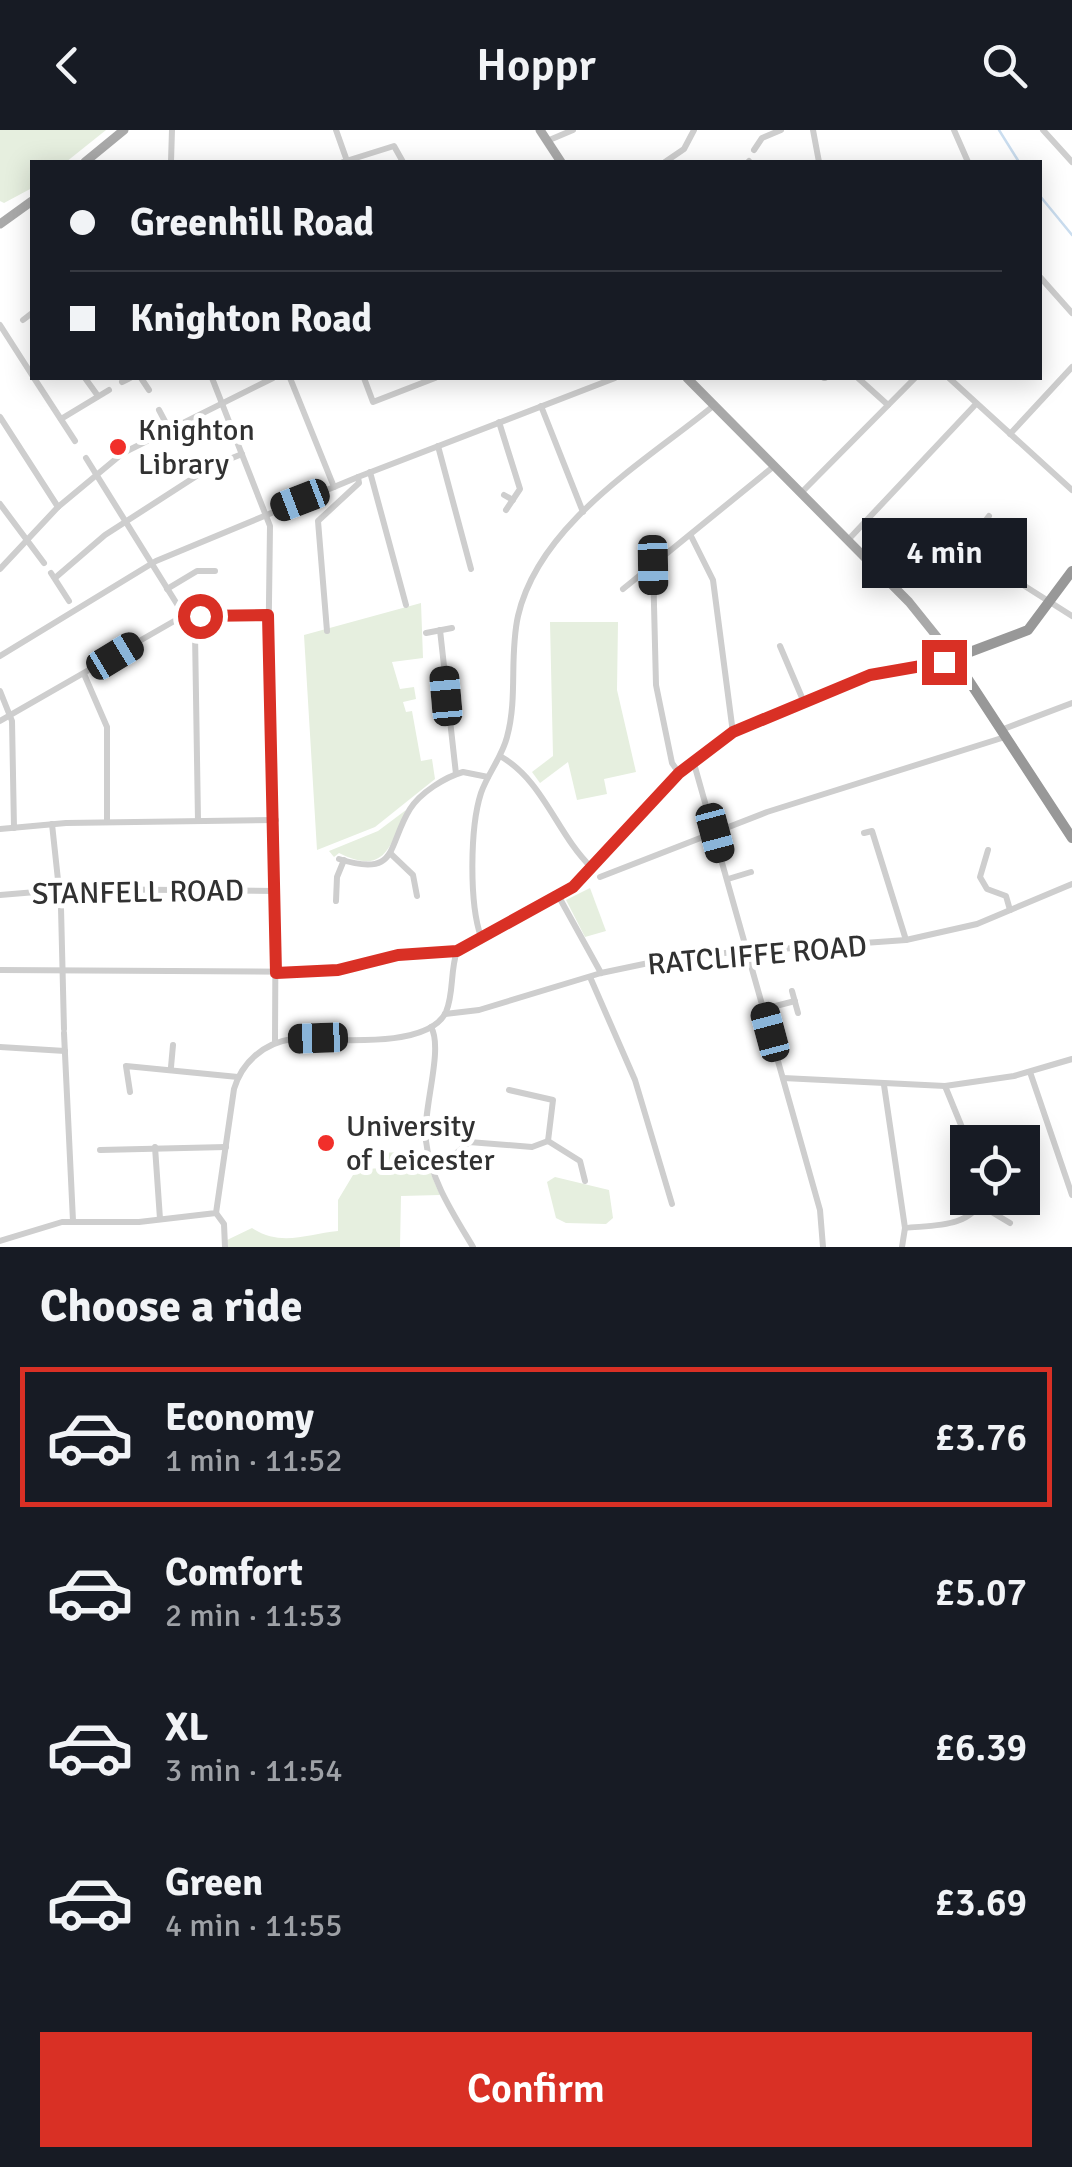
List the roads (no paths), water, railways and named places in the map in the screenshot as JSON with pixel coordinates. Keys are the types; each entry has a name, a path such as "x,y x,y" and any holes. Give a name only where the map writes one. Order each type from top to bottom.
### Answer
{"highway":[{"path":"1072,572 1028,630 954,658 1072,838"}],"main road":[{"path":"86,160 124,130"},
{"path":"540,130 559,160"},
{"path":"0,224 30,202"},
{"path":"689,380 848,540 954,658"}],"street":[{"path":"172,130 172,160"},
{"path":"336,130 344,160"},
{"path":"548,142 573,130"},
{"path":"668,160 684,148 694,130"},
{"path":"754,150 762,138 780,130"},
{"path":"813,130 819,160"},
{"path":"954,130 967,160"},
{"path":"1043,130 1072,162"},
{"path":"351,160 394,146 402,160"},
{"path":"1042,279 1072,313"},
{"path":"24,320 30,316"},
{"path":"0,325 30,372"},
{"path":"1010,434 1072,367"},
{"path":"36,380 76,441"},
{"path":"87,380 98,396"},
{"path":"142,380 149,390"},
{"path":"213,380 266,513 271,538 268,615 276,820 276,1041"},
{"path":"0,570 58,507 96,474 168,427 269,380"},
{"path":"291,380 334,487"},
{"path":"365,380 373,402 430,380"},
{"path":"0,656 152,564 266,513 609,380"},
{"path":"860,380 888,405"},
{"path":"801,494 913,380"},
{"path":"951,380 1072,490"},
{"path":"62,419 109,390"},
{"path":"848,540 976,404"},
{"path":"541,406 583,512"},
{"path":"481,937 474,833 512,707 514,644 524,595 548,548 583,512 712,407"},
{"path":"159,410 168,427"},
{"path":"0,417 58,507"},
{"path":"499,422 520,489 506,510"},
{"path":"438,446 471,569"},
{"path":"69,601 53,576 125,522 202,472 242,454"},
{"path":"86,458 186,617 198,644 198,821"},
{"path":"623,589 773,466"},
{"path":"370,472 406,604"},
{"path":"1064,482 1072,474"},
{"path":"327,631 318,520 359,483 358,478"},
{"path":"504,495 513,500"},
{"path":"0,504 44,564"},
{"path":"989,516 972,538 974,554 1072,616"},
{"path":"691,536 713,580 733,732"},
{"path":"653,565 656,685 672,763 679,773"},
{"path":"167,589 197,571 215,572"},
{"path":"0,721 186,617 268,615"},
{"path":"426,633 452,628"},
{"path":"440,630 456,774"},
{"path":"929,667 937,657 939,639"},
{"path":"780,646 803,700"},
{"path":"0,970 276,973 338,970 398,955 457,951 559,897 592,868 679,773 733,732 870,675 929,667 954,658"},
{"path":"84,674 108,727 107,822"},
{"path":"0,690 10,716 14,828"},
{"path":"600,877 1004,733 1072,703"},
{"path":"500,756 530,777 555,823 592,868"},
{"path":"693,760 820,1210 823,1247"},
{"path":"334,900 341,860 367,866 391,854 413,805 456,774 488,777"},
{"path":"0,829 107,822 276,820"},
{"path":"52,824 60,890 73,1221"},
{"path":"864,833 872,831 906,940"},
{"path":"988,850 980,877 987,889 1006,896 1010,910"},
{"path":"391,854 412,875 417,896"},
{"path":"728,879 752,872"},
{"name":"RATCLIFFE ROAD","path":"445,1014 480,1010 601,973 682,956 906,940 977,924 1072,884"},
{"name":"STANFELL ROAD","path":"0,895 60,890 276,891"},
{"path":"559,897 601,973"},
{"path":"225,1247 224,1227 217,1211 238,1076 248,1061 276,1041 406,1038 431,1027 445,1014 457,951"},
{"path":"590,976 635,1080 672,1204"},
{"path":"792,991 798,1013"},
{"path":"764,1009 795,1001"},
{"path":"431,1027 436,1042 424,1124 431,1165 472,1247"},
{"path":"171,1067 173,1045"},
{"path":"0,1048 65,1050"},
{"path":"777,1056 786,1054"},
{"path":"782,1078 944,1086 1030,1072 1072,1059"},
{"path":"130,1092 126,1066 171,1067 238,1076"},
{"path":"1030,1072 1072,1195"},
{"path":"884,1085 905,1228 902,1247"},
{"path":"944,1086 961,1125"},
{"path":"509,1090 552,1100 548,1141"},
{"path":"431,1165 452,1157 469,1142 532,1147 548,1141"},
{"path":"548,1141 580,1161 584,1181"},
{"path":"100,1150 226,1146"},
{"path":"156,1147 160,1219"},
{"path":"0,1241 73,1221 160,1219 217,1211"},
{"path":"905,1228 960,1220 966,1215"},
{"path":"1000,1215 1010,1222"}],"waterway":[{"path":"999,130 1018,160"},
{"path":"1042,198 1072,235"}],"place":[{"name":"Knighton Library","path":"118,447"},
{"name":"University of Leicester","path":"326,1143"}]}
